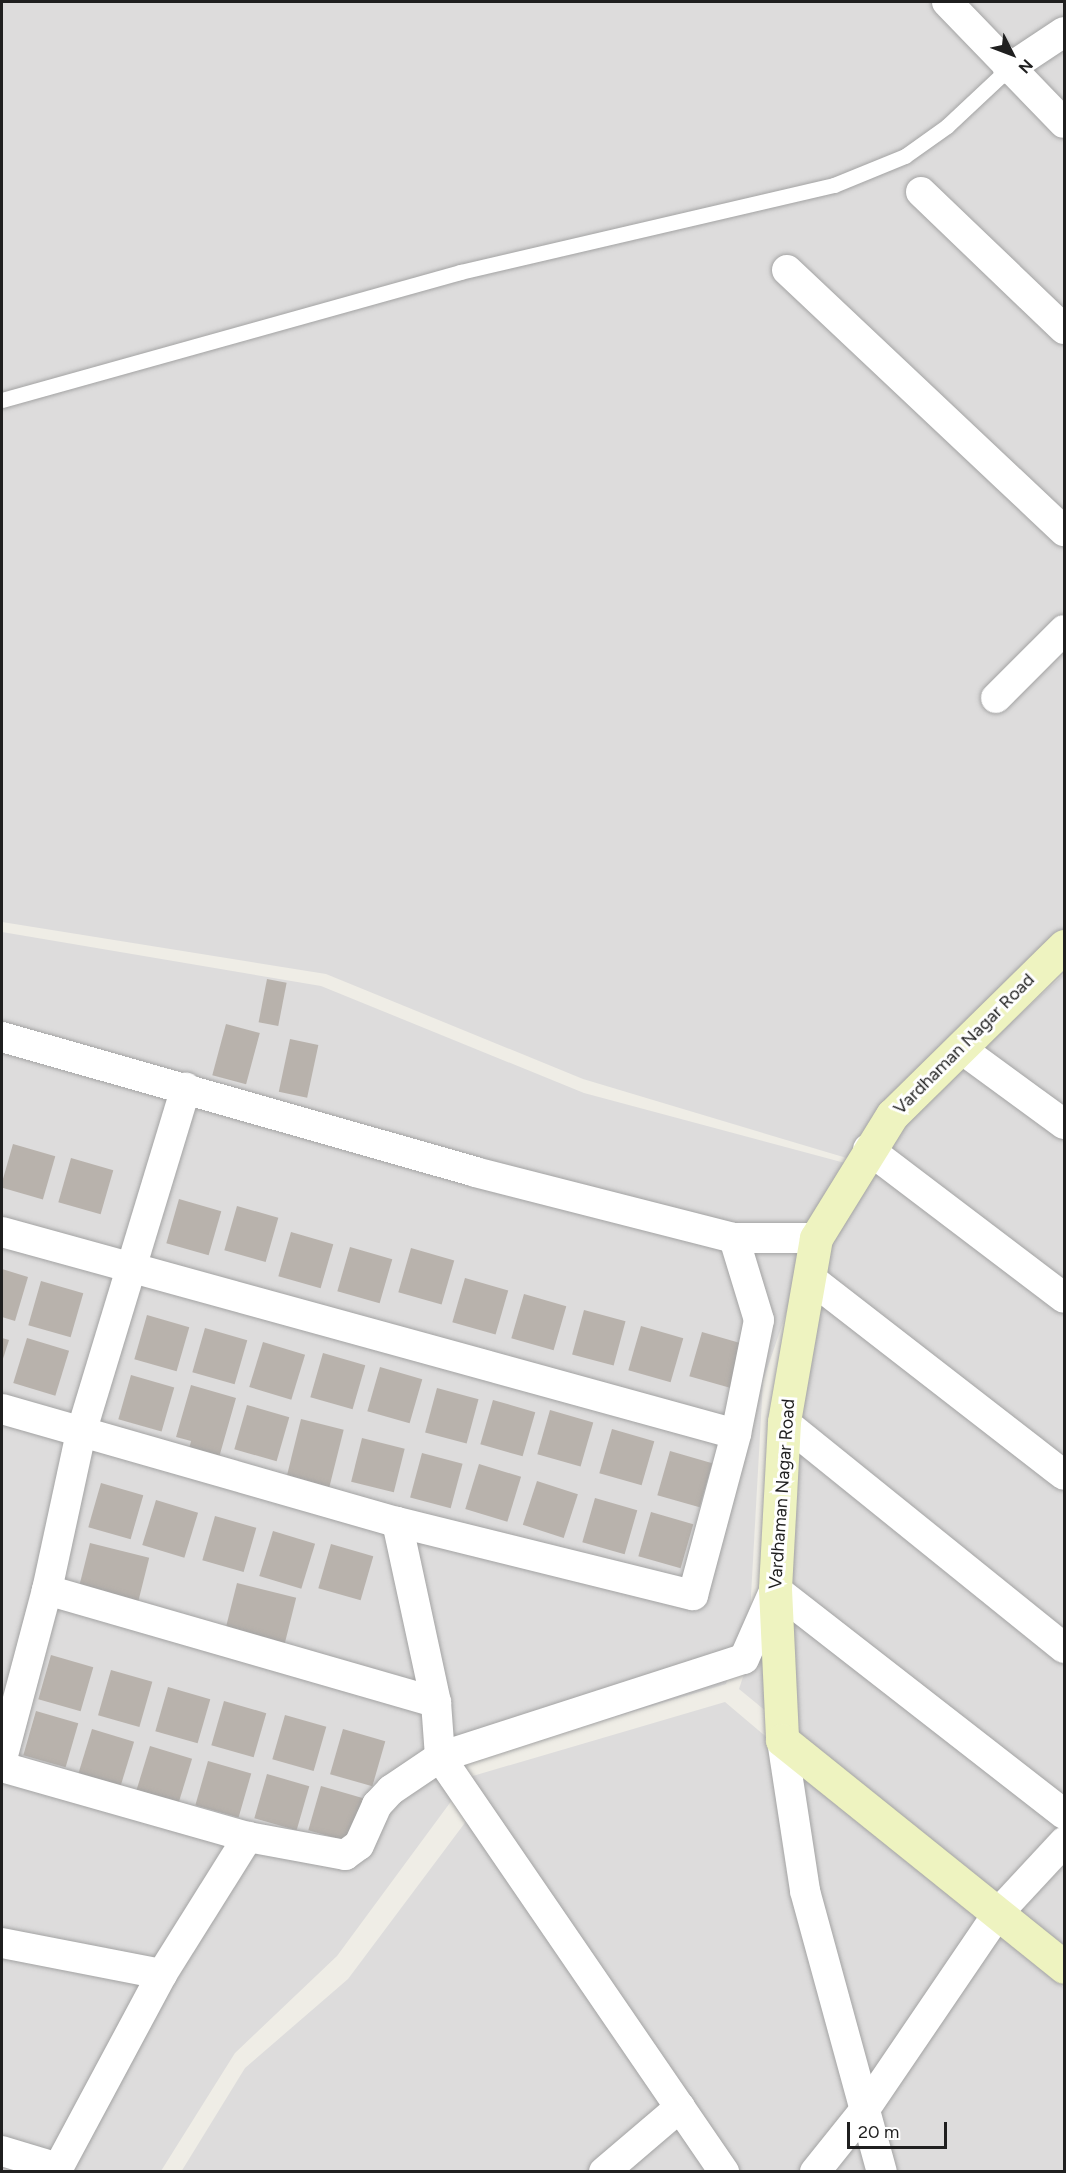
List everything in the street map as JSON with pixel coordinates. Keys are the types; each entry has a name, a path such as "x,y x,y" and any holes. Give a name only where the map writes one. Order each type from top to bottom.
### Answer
{"street":[{"path":"947,2 1008,69 1065,123"},
{"path":"1008,69 1065,32"},
{"path":"921,192 1065,329"},
{"path":"787,270 1065,531"},
{"path":"996,698 1065,630"},
{"name":"Vardhaman Nagar Road","path":"782,1740 775,1588 784,1422 816,1238 868,1149 892,1115 1065,946"},
{"path":"2,1037 475,1172 734,1238 816,1238"},
{"path":"960,1048 1065,1124"},
{"path":"2,1759 47,1590 81,1432 133,1270 186,1088"},
{"path":"868,1149 1065,1298"},
{"path":"2,1232 133,1270 736,1434"},
{"path":"2,1409 397,1522 693,1594 736,1434 759,1320 734,1238"},
{"path":"810,1278 1065,1475"},
{"path":"784,1422 1065,1647"},
{"path":"397,1522 436,1702 440,1757 724,2172"},
{"path":"2,1767 248,1837 351,1852 391,1790 440,1757 744,1659 775,1588 1065,1814"},
{"path":"47,1590 436,1702"},
{"path":"782,1740 1065,1967"},
{"path":"782,1740 805,1891 863,2112 882,2172"},
{"path":"2,2151 57,2170 162,1974 248,1837"},
{"path":"815,2172 863,2112 998,1913 1065,1842"},
{"path":"2,1944 162,1974"},
{"path":"604,2172 680,2107"}],"lane":[{"path":"2,400 460,272 834,185 905,156 947,126 1008,69"}],"shaded area":[{"path":"2,2 1064,2 1064,959 850,1159 583,1079 326,974 2,922"},
{"path":"2,932 321,986 584,1093 845,1163 813,1234 763,1381 750,1614 726,1684 435,1770 455,1796 337,1956 235,2053 161,2171 2,2171"},
{"path":"1064,974 1064,1957 739,1689 773,1586 791,1317 854,1166"},
{"path":"725,1702 1064,1988 1064,2171 181,2172 245,2068 348,1979 479,1804 466,1778"}],"building":[{"path":"267,979 287,983 278,1026 259,1022"},
{"path":"226,1024 260,1033 246,1084 212,1075"},
{"path":"290,1039 318,1045 307,1098 279,1092"},
{"path":"13,1144 55,1156 43,1199 2,1188"},
{"path":"71,1158 113,1170 101,1214 58,1202"},
{"path":"179,1199 221,1211 209,1255 166,1243"},
{"path":"237,1206 278,1218 266,1262 224,1250"},
{"path":"291,1232 333,1244 321,1288 278,1276"},
{"path":"350,1247 392,1259 380,1303 337,1291"},
{"path":"411,1248 454,1260 442,1305 398,1292"},
{"path":"2,1269 28,1277 15,1321 2,1317"},
{"path":"465,1278 508,1290 496,1335 452,1322"},
{"path":"41,1281 83,1293 71,1337 28,1325"},
{"path":"524,1294 566,1306 554,1350 511,1338"},
{"path":"584,1310 626,1321 614,1366 572,1354"},
{"path":"147,1315 189,1327 177,1371 134,1359"},
{"path":"641,1326 683,1338 671,1382 628,1370"},
{"path":"205,1328 247,1340 235,1384 192,1372"},
{"path":"702,1332 744,1344 732,1388 689,1376"},
{"path":"2,1338 9,1340 2,1362"},
{"path":"27,1338 69,1351 55,1396 13,1383"},
{"path":"263,1342 305,1355 291,1400 249,1387"},
{"path":"323,1353 365,1365 353,1409 310,1397"},
{"path":"380,1367 422,1379 410,1423 367,1411"},
{"path":"131,1375 174,1387 162,1432 118,1419"},
{"path":"191,1385 236,1398 218,1461 188,1453 191,1441 176,1437"},
{"path":"437,1388 479,1399 467,1444 425,1432"},
{"path":"493,1400 535,1412 523,1456 480,1444"},
{"path":"247,1405 289,1417 277,1461 234,1449"},
{"path":"550,1410 593,1422 581,1467 537,1454"},
{"path":"301,1419 344,1430 329,1489 286,1478"},
{"path":"612,1429 654,1441 642,1485 599,1473"},
{"path":"362,1438 405,1449 394,1492 351,1482"},
{"path":"670,1451 712,1463 700,1507 657,1495"},
{"path":"422,1453 463,1464 451,1508 410,1497"},
{"path":"479,1464 521,1477 507,1522 465,1509"},
{"path":"537,1481 578,1494 564,1538 523,1525"},
{"path":"101,1483 143,1495 131,1539 88,1527"},
{"path":"595,1498 637,1510 625,1554 582,1542"},
{"path":"156,1500 198,1513 184,1558 142,1545"},
{"path":"651,1512 693,1524 681,1568 638,1556"},
{"path":"215,1516 256,1528 244,1572 202,1560"},
{"path":"273,1531 315,1544 301,1589 259,1576"},
{"path":"90,1543 149,1558 137,1605 78,1591"},
{"path":"331,1544 373,1556 361,1600 318,1588"},
{"path":"237,1583 296,1598 284,1645 225,1631"},
{"path":"51,1655 93,1667 81,1711 38,1699"},
{"path":"111,1670 152,1682 139,1727 98,1715"},
{"path":"168,1687 210,1699 198,1743 155,1731"},
{"path":"224,1701 266,1713 254,1757 211,1745"},
{"path":"36,1711 78,1723 66,1767 23,1755"},
{"path":"285,1715 326,1727 314,1771 272,1759"},
{"path":"92,1729 134,1742 121,1786 79,1773"},
{"path":"343,1729 385,1741 372,1786 330,1774"},
{"path":"150,1746 192,1759 179,1803 137,1790"},
{"path":"208,1761 251,1773 239,1818 195,1805"},
{"path":"267,1774 309,1786 297,1830 254,1818"},
{"path":"321,1786 363,1798 351,1842 308,1830"}]}
